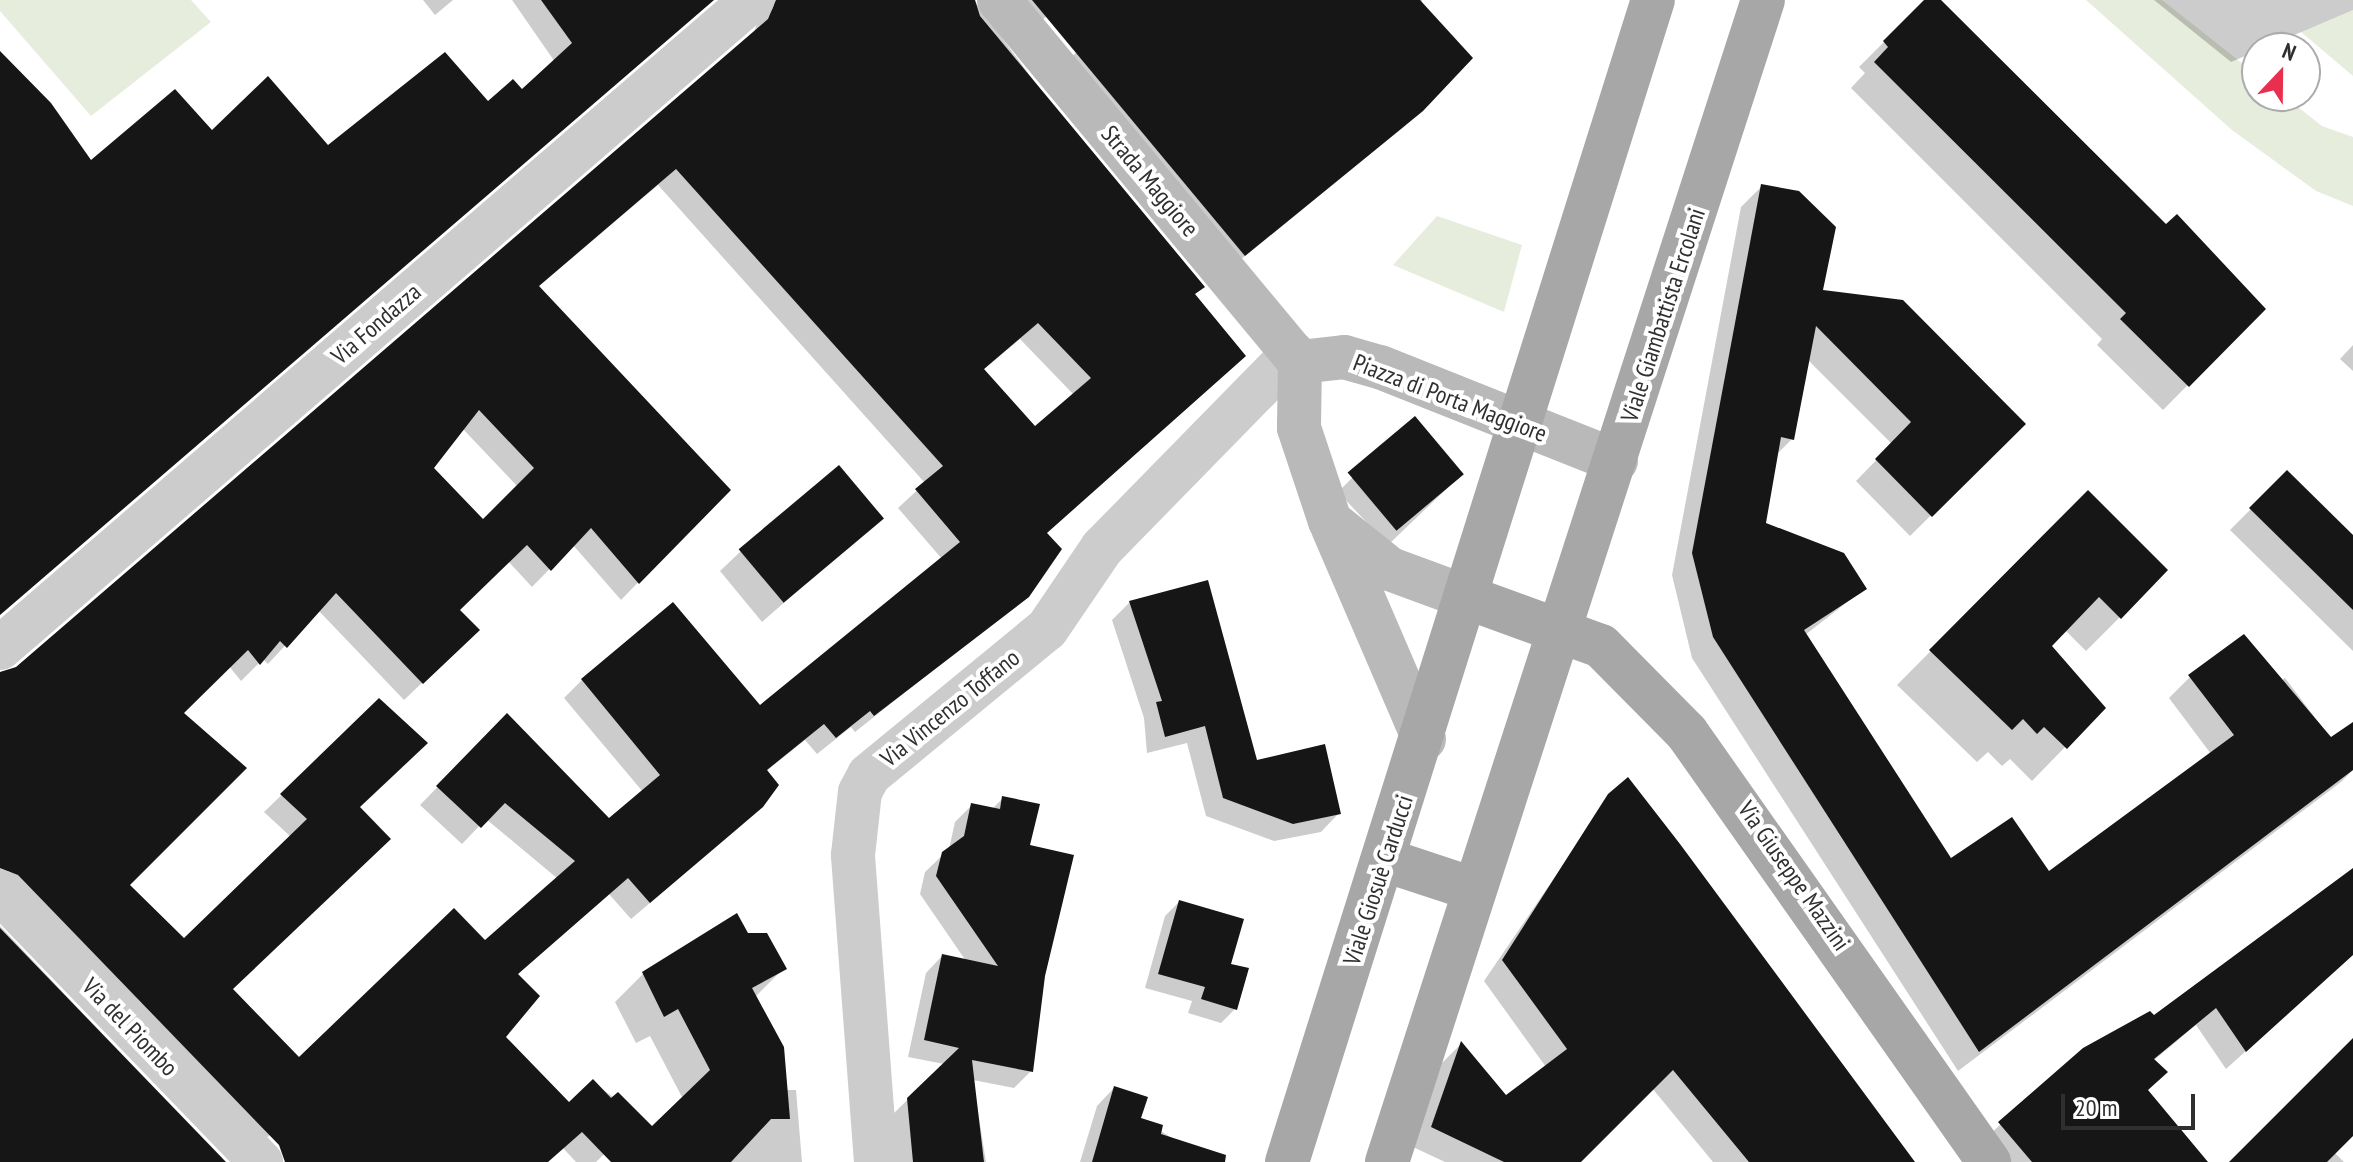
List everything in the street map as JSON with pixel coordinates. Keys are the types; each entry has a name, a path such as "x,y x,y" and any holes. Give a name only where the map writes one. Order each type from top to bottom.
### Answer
{"main road":[{"path":"1387,1162 1559,629 1469,598 1653,0"},
{"name":"Viale Giambattista Ercolani","path":"1559,629 1763,0"},
{"name":"Viale Giosuè Carducci","path":"1287,1162 1469,598"},
{"name":"Via Giuseppe Mazzini","path":"1559,629 1615,658 1687,733 1989,1162"},
{"path":"1385,860 1473,889"}],"street":[{"name":"Via Fondazza","path":"0,648 752,0"},
{"name":"Strada Maggiore","path":"999,0 1296,358"},
{"name":"Piazza di Porta Maggiore","path":"1296,358 1344,357 1616,461"},
{"path":"1296,358 1299,428 1330,521 1424,739"},
{"name":"Via Vincenzo Toffano","path":"876,1162 853,855 860,792 869,775 1047,629 1102,548 1296,358"},
{"path":"1330,521 1390,569 1469,598"},
{"name":"Via del Piombo","path":"0,892 261,1162"}],"green space":[{"path":"0,0 191,0 211,22 91,116 0,11"},
{"path":"2086,0 2162,0 2241,62 2241,112 2304,112 2322,126 2353,137 2353,206 2316,191 2232,130"},
{"path":"2353,10 2353,76 2321,49 2321,32 2301,32"},
{"path":"1437,216 1522,245 1504,312 1393,265"}],"building":[{"path":"541,0 714,0 0,615 0,51 51,103 91,160 175,89 212,130 268,76 328,145 445,52 488,101 513,79 522,89 572,43"},
{"path":"776,0 975,0 980,16 1205,287 1195,294 1246,356 1047,533 1062,549 1029,597 874,716 870,711 836,738 824,724 767,770 779,785 763,807 650,903 628,878 518,974 540,996 506,1037 569,1102 593,1079 611,1098 618,1092 652,1126 710,1070 678,1009 664,1017 642,972 737,913 748,933 767,933 787,969 752,988 784,1047 790,1119 771,1119 731,1162 611,1162 582,1132 548,1162 285,1162 279,1145 18,875 0,868 0,672 16,667 768,19","holes":["676,169 943,466 915,489 960,542 760,705 673,602 581,679 660,775 609,818 507,713 436,786 481,828 505,803 575,861 485,940 454,908 299,1057 233,989 391,839 360,807 428,743 379,698 280,794 307,819 184,938 130,885 247,768 184,713 248,650 260,665 280,641 287,648 336,593 423,684 480,630 460,610 527,545 551,571 591,528 639,584 731,490 539,286","1038,323 1091,378 1035,426 984,369","479,410 534,468 483,519 434,468"]},
{"path":"1032,0 1420,0 1473,58 1423,111 1245,256"},
{"path":"1924,0 1941,0 2166,224 2177,214 2266,309 2189,387 2120,319 2126,313 1874,62 1888,47 1883,41"},
{"path":"1761,184 1799,191 1836,227 1823,290 1903,300 2026,424 1932,517 1875,459 1911,422 1816,326 1794,440 1781,437 1766,523 1844,553 1867,589 1804,630 1951,858 2012,817 2049,871 2234,735 2188,675 2244,634 2331,737 2353,722 2353,770 1979,1052 1713,637 1692,553"},
{"path":"1415,416 1464,474 1396,531 1348,473"},
{"path":"839,465 884,519 784,603 739,549"},
{"path":"2287,470 2353,535 2353,610 2249,508"},
{"path":"2088,490 2168,570 2121,619 2099,597 2052,646 2106,708 2067,749 2044,727 2037,734 2023,719 2012,730 1929,650"},
{"path":"1208,580 1257,760 1325,744 1341,814 1293,824 1223,798 1205,726 1165,737 1156,702 1162,701 1129,601"},
{"path":"1628,777 1915,1162 1749,1162 1673,1070 1581,1162 1504,1162 1431,1127 1461,1041 1506,1095 1567,1049 1502,960 1608,794"},
{"path":"1002,796 1040,804 1030,845 1074,855 1045,976 1033,1072 972,1060 984,1162 913,1162 907,1098 959,1048 924,1040 942,954 998,966 936,876 942,852 964,836 971,803 1000,809"},
{"path":"2353,868 2353,955 2246,1052 2216,1008 2154,1059 2168,1072 2148,1090 2208,1162 2032,1162 1998,1122 2083,1048 2150,1011 2154,1015"},
{"path":"1179,900 1244,919 1231,964 1249,968 1237,1010 1201,999 1205,987 1158,974"},
{"path":"0,928 226,1162 0,1162"},
{"path":"2353,1038 2353,1136 2327,1162 2229,1162"},
{"path":"1114,1086 1148,1097 1141,1118 1163,1125 1161,1134 1226,1155 1225,1162 1092,1162"}]}
